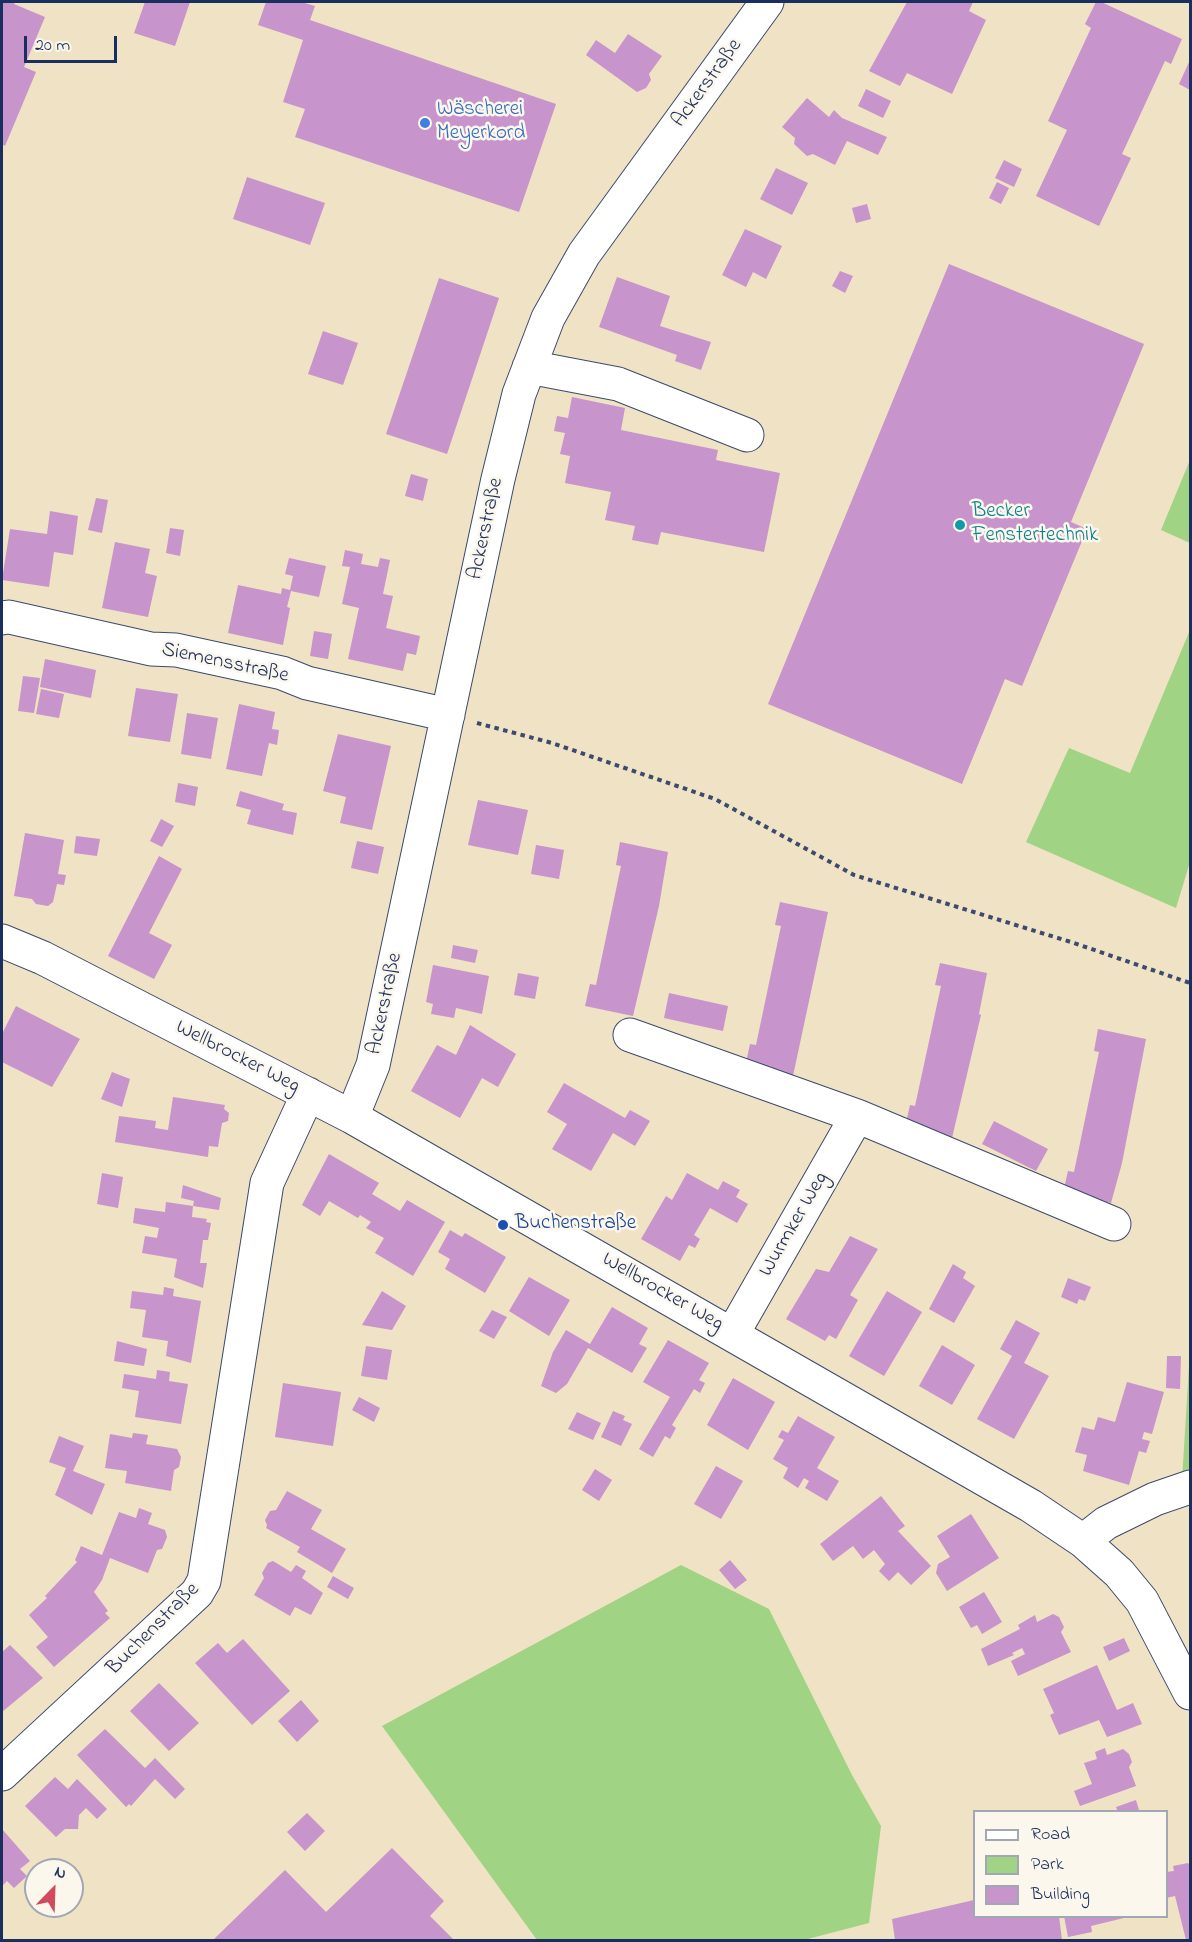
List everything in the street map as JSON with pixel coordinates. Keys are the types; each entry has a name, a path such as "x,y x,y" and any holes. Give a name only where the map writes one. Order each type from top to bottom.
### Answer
{"street":[{"name":"Ackerstraße","path":"352,1117 373,1065 498,479 519,394 529,367 548,318 584,254 767,2"},
{"path":"529,367 618,384 747,435"},
{"name":"Siemensstraße","path":"2,618 9,617 151,649 176,650 282,673 307,683 448,715"},
{"name":"Wellbrocker Weg","path":"2,941 43,958 352,1117 733,1333 1031,1506 1083,1540 1119,1573 1142,1602 1191,1693"},
{"path":"630,1035 856,1116 1114,1224"},
{"name":"Buchenstraße","path":"2,1774 197,1593 204,1581 267,1183 308,1094"},
{"name":"Wurmker Weg","path":"733,1333 856,1116"},
{"path":"1083,1540 1106,1523 1155,1499 1191,1487"}],"path":[{"path":"448,715 552,743 715,799 854,875 1074,943 1191,983"}],"green space":[{"path":"1190,460 1190,543 1161,530"},
{"path":"1190,630 1190,862 1176,908 1026,842 1069,748 1130,773"},
{"path":"1190,1350 1190,1478 1182,1480"},
{"path":"681,1565 769,1609 852,1775 881,1826 869,1923 804,1940 537,1940 382,1726"}],"building":[{"path":"2,2 15,2 14,4 45,17 24,67 36,72 5,146 2,144"},
{"path":"145,2 190,2 175,46 134,33"},
{"name":"Wäscherei Meyerkord","path":"266,2 301,2 315,6 310,20 556,104 519,212 295,137 305,109 283,102 303,40 258,25"},
{"path":"907,2 973,2 969,11 986,20 952,94 907,73 900,86 869,71"},
{"path":"1096,2 1101,2 1182,39 1171,64 1165,61 1122,154 1131,158 1099,226 1036,196 1067,130 1048,121 1091,28 1085,24"},
{"path":"628,34 662,56 649,74 651,80 646,88 637,92 586,55 596,40 615,53"},
{"path":"1190,60 1190,90 1179,84"},
{"path":"866,89 891,101 883,118 858,106"},
{"path":"807,98 829,117 834,110 842,118 887,137 878,155 847,141 835,165 813,154 807,156 794,144 795,138 782,127"},
{"path":"1004,160 1022,169 1014,187 995,178"},
{"path":"776,168 808,183 792,215 760,199"},
{"path":"247,177 325,203 310,245 233,219"},
{"path":"997,182 1009,188 1001,204 989,198"},
{"path":"867,204 871,219 856,223 852,208"},
{"path":"745,229 782,246 766,279 753,272 746,287 722,275"},
{"name":"Becker Fenstertechnik","path":"949,264 1144,344 1071,522 1087,529 1022,686 1005,679 962,784 768,704"},
{"path":"840,271 853,276 845,293 832,286"},
{"path":"617,277 670,296 660,326 711,342 701,370 675,361 677,355 599,327"},
{"path":"439,278 499,298 447,454 386,434"},
{"path":"323,331 358,343 343,385 308,374"},
{"path":"572,397 625,408 621,430 718,450 716,460 780,473 764,552 661,532 658,545 632,540 635,526 605,520 611,492 565,483 570,456 560,454 565,433 554,431 557,416 568,418"},
{"path":"411,474 428,479 423,501 405,496"},
{"path":"96,498 108,500 102,533 88,530"},
{"path":"50,511 78,516 73,555 54,552 49,587 2,580 10,529 47,534"},
{"path":"170,528 184,530 180,556 166,553"},
{"path":"115,542 150,549 145,573 157,576 148,617 102,608"},
{"path":"345,550 363,554 361,564 378,567 380,558 390,560 383,594 393,596 386,628 420,636 416,655 407,653 403,671 348,659 359,608 342,604 350,567 342,566"},
{"path":"289,558 326,566 319,597 291,591 283,645 228,633 238,585 281,594 282,588 290,590 293,576 285,574"},
{"path":"314,631 332,634 328,659 310,656"},
{"path":"45,659 96,670 91,698 40,687"},
{"path":"23,676 40,678 34,713 18,711"},
{"path":"136,688 178,694 170,742 128,736"},
{"path":"41,689 64,694 59,718 36,714"},
{"path":"239,704 275,712 272,729 279,730 277,745 269,743 262,776 226,769"},
{"path":"187,713 218,718 211,759 181,754"},
{"path":"338,734 391,746 372,830 340,823 346,797 323,791"},
{"path":"178,783 198,787 195,806 175,802"},
{"path":"240,791 284,804 282,810 297,813 293,835 247,824 251,810 236,806"},
{"path":"478,800 528,810 518,855 468,845"},
{"path":"161,819 174,826 162,847 150,841"},
{"path":"25,833 64,840 58,874 66,875 64,885 57,884 53,902 48,906 36,904 32,899 14,896"},
{"path":"76,836 100,839 97,856 74,853"},
{"path":"357,841 384,847 378,874 351,868"},
{"path":"620,842 668,852 659,906 633,1016 585,1006 590,984 596,985 621,866 616,865"},
{"path":"536,845 564,850 559,879 531,874"},
{"path":"159,856 182,869 149,933 172,945 154,979 108,956"},
{"path":"780,902 828,912 793,1076 745,1067 750,1044 756,1045 781,926 775,925"},
{"path":"453,945 478,950 475,963 451,958"},
{"path":"940,963 987,973 979,1014 981,1015 952,1138 905,1127 910,1105 915,1106 941,986 935,985"},
{"path":"433,965 489,976 482,1014 456,1008 454,1018 431,1014 433,1004 426,1002"},
{"path":"518,973 539,977 535,999 514,995"},
{"path":"669,993 728,1006 723,1031 664,1018"},
{"path":"16,1006 80,1039 52,1087 2,1062 2,1034"},
{"path":"470,1025 516,1054 498,1087 482,1078 460,1118 411,1091 437,1045 456,1055"},
{"path":"1098,1029 1146,1039 1122,1163 1111,1203 1063,1193 1068,1171 1074,1172 1099,1052 1094,1051"},
{"path":"112,1072 130,1079 122,1107 101,1099"},
{"path":"564,1083 625,1118 630,1110 650,1121 635,1146 613,1133 591,1171 552,1149 567,1124 547,1112"},
{"path":"173,1097 225,1105 224,1109 229,1113 228,1121 222,1123 218,1147 209,1146 208,1157 115,1142 119,1116 156,1121 155,1128 168,1130"},
{"path":"994,1121 1048,1149 1036,1171 982,1144"},
{"path":"329,1154 379,1183 372,1194 400,1211 407,1200 445,1222 413,1276 375,1253 384,1238 366,1228 371,1222 360,1215 358,1218 329,1201 320,1216 302,1205"},
{"path":"102,1173 123,1177 118,1208 97,1204"},
{"path":"687,1173 718,1190 723,1181 740,1190 736,1197 748,1204 737,1223 710,1208 694,1235 700,1239 695,1248 689,1245 680,1261 641,1239 666,1196 672,1200"},
{"path":"183,1185 221,1198 219,1210 193,1206 194,1201 181,1198"},
{"path":"166,1202 193,1206 192,1217 207,1219 206,1222 211,1223 208,1240 203,1240 200,1263 207,1263 203,1288 174,1277 177,1259 142,1253 145,1236 157,1238 159,1228 133,1223 135,1208 165,1212"},
{"path":"450,1230 462,1237 465,1233 506,1257 485,1293 445,1269 450,1259 438,1252"},
{"path":"850,1236 878,1249 850,1295 858,1300 836,1339 829,1335 825,1341 786,1319 816,1269 829,1272"},
{"path":"953,1264 966,1272 963,1278 975,1286 954,1323 929,1309"},
{"path":"529,1277 570,1300 549,1336 509,1311"},
{"path":"1068,1278 1091,1287 1085,1301 1079,1299 1077,1304 1061,1297"},
{"path":"164,1287 174,1289 173,1296 201,1301 191,1363 166,1356 168,1341 142,1337 146,1310 130,1308 132,1291 163,1295"},
{"path":"382,1291 406,1306 392,1330 362,1325"},
{"path":"887,1291 922,1312 884,1376 849,1356"},
{"path":"612,1307 648,1328 639,1344 647,1348 632,1373 588,1348 567,1384 556,1393 541,1386 553,1352 566,1330 590,1344"},
{"path":"492,1310 507,1317 494,1339 479,1331"},
{"path":"1016,1320 1040,1333 1024,1363 1049,1376 1014,1439 977,1419 1012,1356 1000,1349"},
{"path":"668,1340 709,1363 699,1380 705,1383 700,1393 694,1389 672,1425 676,1428 670,1439 665,1436 653,1457 639,1449 670,1397 643,1382"},
{"path":"117,1341 147,1349 144,1366 114,1361"},
{"path":"942,1345 975,1365 952,1405 919,1386"},
{"path":"366,1346 392,1350 387,1380 361,1376"},
{"path":"1167,1356 1181,1356 1180,1389 1166,1388"},
{"path":"157,1370 170,1372 169,1381 188,1384 181,1424 135,1417 139,1391 122,1388 124,1374 156,1379"},
{"path":"733,1378 775,1402 748,1450 707,1425"},
{"path":"1127,1382 1164,1392 1152,1434 1144,1432 1142,1439 1150,1441 1146,1453 1139,1451 1129,1485 1083,1471 1087,1455 1075,1452 1082,1427 1094,1430 1098,1417 1115,1422"},
{"path":"283,1383 341,1392 333,1446 275,1437"},
{"path":"359,1397 380,1408 374,1422 352,1410"},
{"path":"613,1411 625,1416 623,1420 632,1424 621,1446 601,1437"},
{"path":"577,1412 601,1423 593,1440 568,1429"},
{"path":"798,1416 835,1437 817,1468 839,1481 827,1501 805,1488 809,1481 804,1478 798,1488 783,1478 788,1468 773,1459 784,1440 778,1437 782,1430 788,1433"},
{"path":"133,1433 148,1435 146,1444 177,1449 181,1457 179,1467 174,1470 171,1491 125,1483 127,1471 105,1468 110,1434 132,1438"},
{"path":"59,1436 84,1446 73,1471 105,1484 92,1515 55,1495 66,1468 49,1462"},
{"path":"716,1466 743,1481 721,1519 694,1504"},
{"path":"595,1469 612,1480 599,1501 582,1490"},
{"path":"287,1491 322,1510 311,1529 346,1549 332,1573 297,1552 300,1547 266,1528 265,1520 270,1511 276,1510"},
{"path":"881,1496 905,1526 898,1531 931,1566 911,1585 898,1572 889,1581 879,1571 885,1564 874,1550 863,1559 853,1546 833,1561 820,1544"},
{"path":"139,1508 152,1513 148,1524 165,1530 167,1537 162,1549 157,1550 148,1573 110,1558 102,1580 94,1592 108,1611 105,1613 110,1618 54,1667 36,1647 48,1637 29,1615 47,1598 45,1596 77,1562 75,1560 81,1546 102,1555 119,1512 136,1518"},
{"path":"971,1514 999,1558 947,1591 936,1573 938,1564 950,1557 937,1536"},
{"path":"730,1560 747,1580 735,1589 719,1570"},
{"path":"273,1561 291,1572 296,1565 306,1571 302,1578 323,1593 311,1615 295,1607 290,1616 254,1595 264,1578 262,1573 268,1563"},
{"path":"333,1576 354,1588 348,1599 327,1587"},
{"path":"984,1592 1002,1622 982,1634 977,1625 971,1628 959,1607"},
{"path":"1053,1614 1059,1617 1064,1627 1061,1632 1071,1652 1018,1676 1011,1661 1025,1654 1022,1648 1012,1653 1014,1655 988,1666 981,1649 1020,1629 1018,1625 1035,1615 1037,1622"},
{"path":"1124,1638 1130,1651 1109,1661 1103,1647"},
{"path":"243,1639 290,1691 252,1725 195,1663 218,1643 227,1653"},
{"path":"10,1645 43,1678 2,1712 2,1652"},
{"path":"1097,1665 1117,1710 1133,1703 1142,1724 1107,1737 1099,1720 1059,1735 1050,1715 1054,1713 1043,1689"},
{"path":"159,1683 199,1723 169,1751 130,1711"},
{"path":"301,1700 319,1721 297,1742 278,1721"},
{"path":"105,1729 145,1768 155,1758 185,1789 175,1799 155,1779 131,1806 129,1804 126,1807 77,1755"},
{"path":"1105,1748 1107,1755 1123,1749 1129,1754 1132,1762 1129,1767 1136,1786 1080,1806 1074,1791 1092,1784 1084,1763 1097,1759 1095,1752"},
{"path":"55,1777 68,1789 77,1779 107,1809 97,1819 86,1808 79,1815 78,1829 65,1829 56,1837 25,1806"},
{"path":"1136,1800 1139,1810 1117,1810 1116,1807"},
{"path":"307,1813 325,1831 305,1851 287,1832"},
{"path":"2,1829 27,1858 24,1858 24,1866 20,1869 24,1873 24,1879 14,1888 7,1881 2,1886"},
{"path":"392,1848 444,1901 430,1916 454,1940 213,1940 285,1870 326,1912"},
{"path":"1188,1863 1190,1866 1190,1940 1186,1940 1175,1896 1168,1898 1168,1872 1174,1871 1173,1866"},
{"path":"973,1900 973,1918 1059,1918 1062,1940 895,1940 892,1919"},
{"path":"1064,1918 1124,1918 1091,1926 1092,1932 1068,1937"}],"place":[{"name":"Wäscherei Meyerkord","path":"425,123"},
{"name":"Becker Fenstertechnik","path":"960,525"},
{"name":"Buchenstraße","path":"503,1225"}]}
